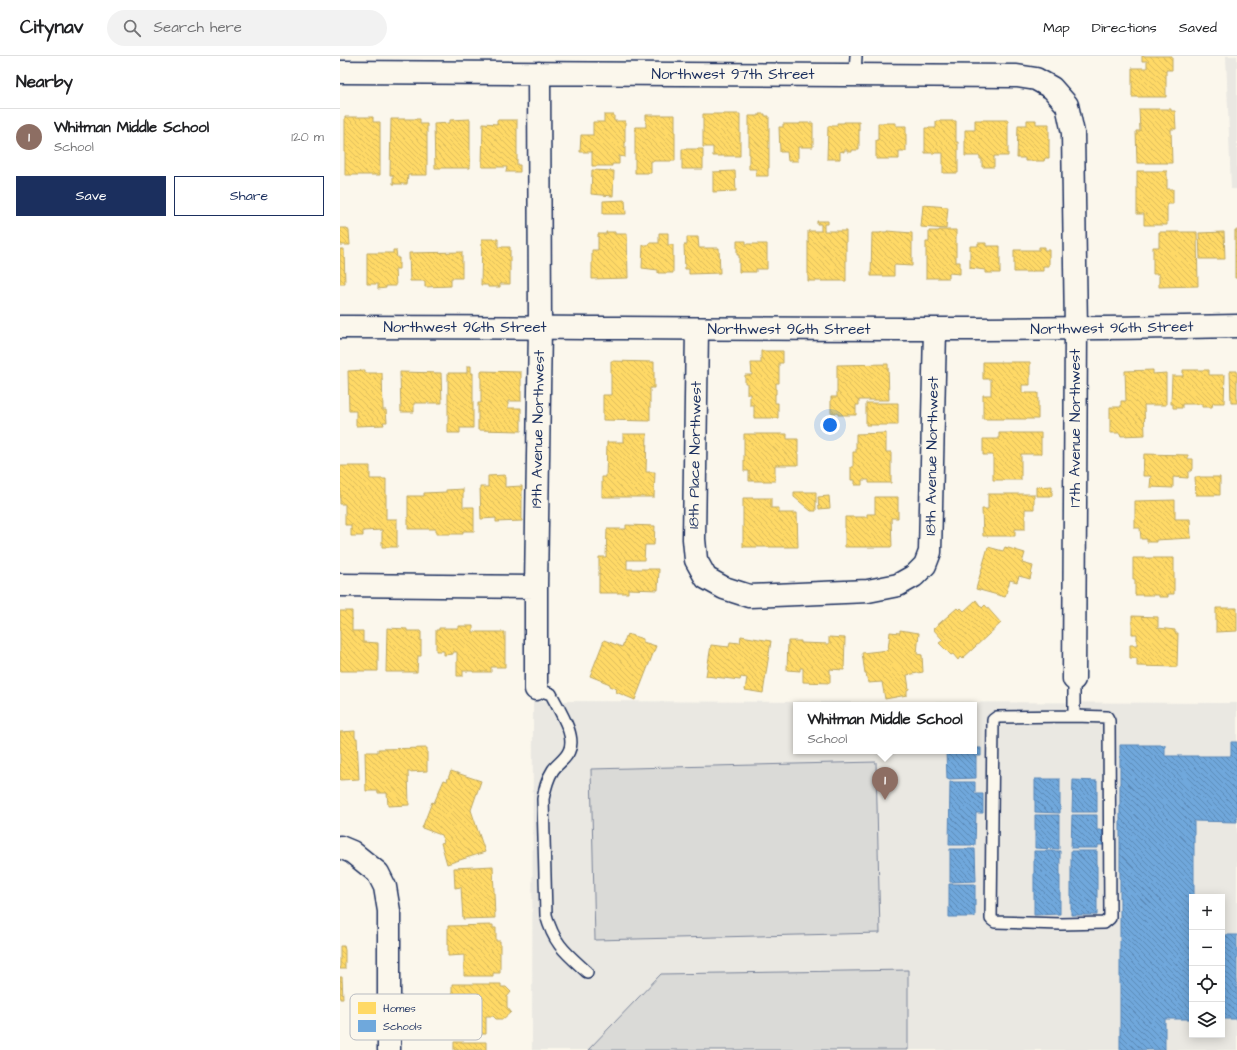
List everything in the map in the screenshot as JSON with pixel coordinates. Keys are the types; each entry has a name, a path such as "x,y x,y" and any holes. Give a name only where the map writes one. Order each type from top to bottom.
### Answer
{"street":[{"name":"Northwest 97th Street","path":"340,72 539,73 856,66 1017,76 1036,80 1052,88"},
{"name":"19th Avenue Northwest","path":"536,690 540,327 539,73"},
{"name":"17th Avenue Northwest","path":"1052,88 1067,104 1073,133 1076,329 1074,679"},
{"name":"Northwest 96th Street","path":"340,327 935,330 1237,326"},
{"name":"18th Place Northwest","path":"697,329 694,539 696,560 706,578 724,588 749,596 868,591 898,585 914,576"},
{"name":"18th Avenue Northwest","path":"914,576 925,565 930,552 935,330"},
{"path":"340,584 536,587"},
{"path":"340,848 352,852 378,873 386,887 389,911 389,994"}],"lane":[{"path":"1074,679 1074,716"},
{"path":"536,690 551,694 563,716 572,742 569,752 553,770 546,784 543,799 546,915 550,931 562,949 587,972"},
{"path":"1074,716 1107,717 1109,721 1110,918 1104,923 1061,924 995,922 991,919 993,720 997,717 1074,716"}],"shaded area":[{"path":"1226,56 1237,56 1237,189 1231,189"},
{"path":"533,701 885,702 793,702 793,754 977,754 977,702 1237,703 1237,1050 532,1050"},
{"path":"876,762 880,933 595,940 591,769"},
{"path":"908,970 908,1050 588,1050 661,974"}],"building: Homes":[{"path":"1142,56 1172,56 1172,70 1166,70 1166,97 1132,97 1132,68 1147,68 1147,61 1142,61"},
{"path":"1139,109 1171,109 1171,111 1175,111 1176,129 1171,129 1172,163 1137,163 1136,131 1140,131"},
{"path":"703,114 740,114 740,156 713,156 713,147 703,147"},
{"path":"759,114 769,116 768,176 756,176 756,169 749,169 749,116 759,116"},
{"path":"604,115 614,115 614,121 625,121 625,157 619,156 619,164 612,164 612,166 592,166 592,152 580,152 581,135 593,135 593,122 604,122"},
{"path":"646,115 675,115 675,161 651,161 651,173 635,173 635,127 646,127"},
{"path":"345,117 373,117 373,122 380,122 380,175 345,175"},
{"path":"391,119 420,119 420,124 427,124 427,175 408,175 407,184 393,184 393,175 390,175"},
{"path":"470,119 470,168 435,168 434,124 450,123 450,120"},
{"path":"497,120 517,120 517,165 520,165 520,172 506,172 507,167 482,167 483,123 497,124"},
{"path":"975,120 1008,120 1008,156 994,156 994,167 982,167 982,159 980,159 980,156 965,156 965,130 975,130"},
{"path":"1027,120 1036,120 1036,124 1049,124 1049,158 1045,158 1044,161 1025,161 1025,158 1017,158 1018,125 1027,125"},
{"path":"936,121 956,121 958,173 943,173 943,153 925,153 925,128 936,128"},
{"path":"859,122 859,150 852,150 852,152 847,152 847,150 844,150 844,152 840,151 840,159 827,159 828,126 837,126 837,123"},
{"path":"813,123 813,147 798,147 798,161 788,161 787,152 780,152 779,127 783,127 783,124"},
{"path":"878,123 896,123 896,126 906,126 906,151 899,151 899,159 876,159"},
{"path":"682,149 703,149 703,169 682,169"},
{"path":"592,170 614,171 613,196 591,194"},
{"path":"735,171 736,191 713,192 713,172"},
{"path":"1137,171 1167,171 1167,189 1173,189 1173,204 1167,204 1167,225 1144,225 1144,214 1137,214"},
{"path":"625,200 626,214 603,214 603,201"},
{"path":"923,205 948,207 946,229 921,227"},
{"path":"817,221 828,221 828,224 824,224 824,231 846,231 846,281 808,281 808,231 821,231 821,224 817,224"},
{"path":"340,228 347,228 349,231 350,245 340,245"},
{"path":"956,230 956,262 960,262 960,274 949,273 949,278 926,278 926,242 929,242 929,231"},
{"path":"1235,230 1237,230 1237,278 1235,278"},
{"path":"887,231 912,233 912,266 894,265 894,276 871,276 872,233"},
{"path":"606,232 627,234 628,278 592,279 592,250 598,250 598,234 606,234"},
{"path":"1159,232 1197,232 1198,286 1159,287 1159,274 1153,274 1153,247 1159,247"},
{"path":"1224,232 1225,259 1200,259 1199,233"},
{"path":"659,233 668,233 668,245 673,245 673,273 658,273 658,270 642,268 643,245 659,243"},
{"path":"687,237 698,237 699,248 719,248 720,273 689,274 689,269 685,269 684,245 687,245"},
{"path":"482,239 498,239 498,247 510,247 510,284 500,284 500,287 488,287 488,285 481,285"},
{"path":"737,241 746,241 746,244 767,244 767,269 756,269 756,272 739,272"},
{"path":"978,243 986,243 986,246 1000,246 1000,273 985,273 985,270 970,268 970,246 978,246"},
{"path":"1039,247 1044,247 1044,250 1049,250 1049,266 1043,266 1043,271 1014,272 1014,250 1039,250"},
{"path":"340,249 344,249 345,284 340,284"},
{"path":"393,250 396,250 397,258 399,258 399,269 395,269 396,286 386,286 386,288 378,289 378,284 367,284 367,253 393,253"},
{"path":"462,252 462,278 451,278 451,286 425,287 425,281 410,281 409,253"},
{"path":"761,351 783,351 783,363 779,363 779,383 776,383 775,394 775,403 778,403 778,418 754,418 754,405 750,405 750,394 747,394 745,375 752,375 751,363 761,363"},
{"path":"611,361 654,362 654,388 650,388 650,421 603,420 603,395 611,395"},
{"path":"983,362 1030,362 1030,385 1022,385 1022,393 1038,393 1038,419 983,419 983,395 991,395 991,379 983,379"},
{"path":"888,364 889,400 859,400 859,405 856,405 856,415 838,415 838,413 831,413 831,397 837,397 837,365"},
{"path":"467,366 471,366 471,373 473,373 473,428 460,428 460,433 448,433 448,373 467,373"},
{"path":"365,370 365,373 382,373 383,410 386,410 387,422 383,422 384,425 356,426 356,411 349,411 348,371"},
{"path":"1153,370 1153,374 1166,373 1166,405 1144,405 1145,435 1121,436 1120,433 1110,433 1110,407 1121,407 1121,401 1126,401 1125,371"},
{"path":"1183,370 1209,370 1209,375 1225,375 1224,403 1213,403 1212,407 1202,407 1202,404 1182,404 1182,408 1173,408 1173,404 1171,404 1172,376 1183,376"},
{"path":"481,371 521,372 521,401 508,401 508,408 521,408 521,431 478,430 478,403 481,403"},
{"path":"1230,371 1237,371 1237,403 1231,403"},
{"path":"400,372 441,373 442,403 414,403 414,412 401,412"},
{"path":"866,403 898,403 898,425 866,425"},
{"path":"886,433 886,452 891,452 891,483 869,483 869,480 862,480 862,485 855,485 855,480 851,480 851,467 853,467 853,452 856,452 856,434"},
{"path":"999,433 1041,433 1041,454 1021,454 1021,480 993,480 993,455 983,455 983,439 999,439"},
{"path":"623,434 647,434 646,472 655,472 654,497 602,497 602,477 606,477 607,442 623,442"},
{"path":"744,434 787,434 787,439 798,439 798,465 775,465 775,481 749,481 749,471 744,471"},
{"path":"1144,454 1188,455 1188,459 1193,459 1193,469 1188,473 1188,478 1173,477 1173,488 1150,487 1151,476 1143,476"},
{"path":"340,466 370,466 370,479 386,479 386,519 397,519 397,547 382,547 382,530 363,531 363,536 351,536 351,525 345,525 345,504 340,504"},
{"path":"505,475 505,487 522,486 522,521 496,522 496,518 481,519 480,487 488,487 488,476"},
{"path":"1195,477 1220,477 1220,495 1196,495"},
{"path":"1052,486 1052,496 1036,496 1036,487"},
{"path":"463,489 463,507 474,507 474,531 463,531 463,534 436,534 436,529 408,529 408,496 424,496 424,493 446,492 446,490"},
{"path":"794,492 816,492 816,511 811,511 794,497"},
{"path":"988,494 1034,494 1034,509 1025,509 1025,529 1015,529 1015,536 983,536 982,509 988,509"},
{"path":"829,496 830,508 819,509 818,497"},
{"path":"875,497 898,497 898,518 891,518 892,547 845,547 845,517 867,517 867,514 875,514"},
{"path":"743,498 771,498 771,508 779,508 779,513 797,513 798,547 743,547"},
{"path":"1175,500 1175,519 1190,519 1191,538 1156,540 1156,542 1147,542 1147,539 1141,539 1140,528 1135,528 1135,501"},
{"path":"626,525 655,526 654,545 645,545 644,560 627,560 627,569 659,569 658,590 628,589 628,593 599,593 599,557 606,557 607,529 626,529"},
{"path":"988,547 1003,551 1005,547 1025,553 1022,563 1033,566 1030,579 1019,576 1017,582 1010,580 1005,597 976,589"},
{"path":"1133,558 1174,558 1174,594 1168,594 1168,597 1159,597 1159,595 1135,595"},
{"path":"976,600 982,608 985,605 1001,623 962,659 960,657 958,660 939,643 943,640 933,629 957,608 959,610 961,608 964,611"},
{"path":"1216,608 1237,608 1237,631 1216,632"},
{"path":"340,611 352,611 352,631 363,631 363,642 378,643 378,671 340,671"},
{"path":"1132,616 1158,617 1158,628 1175,630 1175,633 1178,633 1177,667 1137,666 1137,658 1130,658 1130,645 1137,645 1137,634 1132,634"},
{"path":"459,626 473,626 473,632 505,632 505,667 491,667 491,672 463,671 463,676 457,676 457,652 444,655 444,651 436,651 436,630 439,630 439,628 459,628"},
{"path":"387,628 407,629 407,631 421,631 421,656 418,656 417,672 386,672"},
{"path":"900,630 919,633 917,654 922,655 923,672 907,675 909,689 907,690 907,695 885,699 882,682 868,683 862,653 888,650 890,632 900,633"},
{"path":"627,634 643,639 643,642 656,646 635,700 616,692 617,689 609,686 610,684 590,676 604,640 622,647"},
{"path":"741,636 771,641 763,693 745,690 747,678 741,677 740,680 706,676 711,645 729,647 730,642 740,643"},
{"path":"829,637 845,638 844,670 830,669 830,683 803,682 803,668 800,668 800,671 787,670 788,641 829,644"},
{"path":"355,731 355,738 357,738 359,779 340,780 340,732"},
{"path":"427,748 427,771 408,772 409,805 388,806 387,793 366,791 365,752 378,752 378,749"},
{"path":"451,771 481,781 471,810 485,852 447,864 441,843 444,842 441,835 422,828 432,802 434,803 444,780 447,781"},
{"path":"493,866 495,918 463,919 461,887 455,888 454,868"},
{"path":"493,925 493,928 496,928 496,941 500,941 500,973 493,973 493,976 464,976 464,955 448,956 448,926"},
{"path":"340,946 344,946 345,950 345,969 340,969"},
{"path":"340,977 342,977 343,999 340,999"},
{"path":"452,984 501,984 501,987 506,987 511,992 507,997 507,1007 511,1012 503,1019 496,1019 493,1016 486,1016 486,1034 482,1034 482,994 452,994"},
{"path":"454,1042 486,1042 486,1050 454,1050"}],"building: Schools":[{"path":"1231,742 1237,742 1237,822 1194,821 1194,894 1189,894 1189,1019 1165,1019 1165,1050 1120,1050 1120,745 1165,745 1165,756 1231,756"},
{"path":"977,748 981,748 981,756 976,756 976,778 947,779 946,754 977,754"},
{"path":"1035,779 1060,779 1060,813 1035,812"},
{"path":"1073,780 1097,781 1097,812 1072,812"},
{"path":"950,782 975,782 975,794 983,794 983,813 976,813 975,845 949,845"},
{"path":"1035,815 1059,815 1059,849 1035,848"},
{"path":"1072,815 1097,815 1097,830 1105,830 1105,845 1098,845 1098,848 1071,848"},
{"path":"950,849 975,849 976,881 950,882"},
{"path":"1034,851 1060,851 1060,914 1034,915"},
{"path":"1071,851 1097,851 1097,915 1071,915"},
{"path":"949,884 975,884 975,917 949,917"},
{"path":"1225,935 1237,935 1237,1019 1225,1019"}],"place":[{"name":"Whitman Middle School","path":"885,800"}]}
